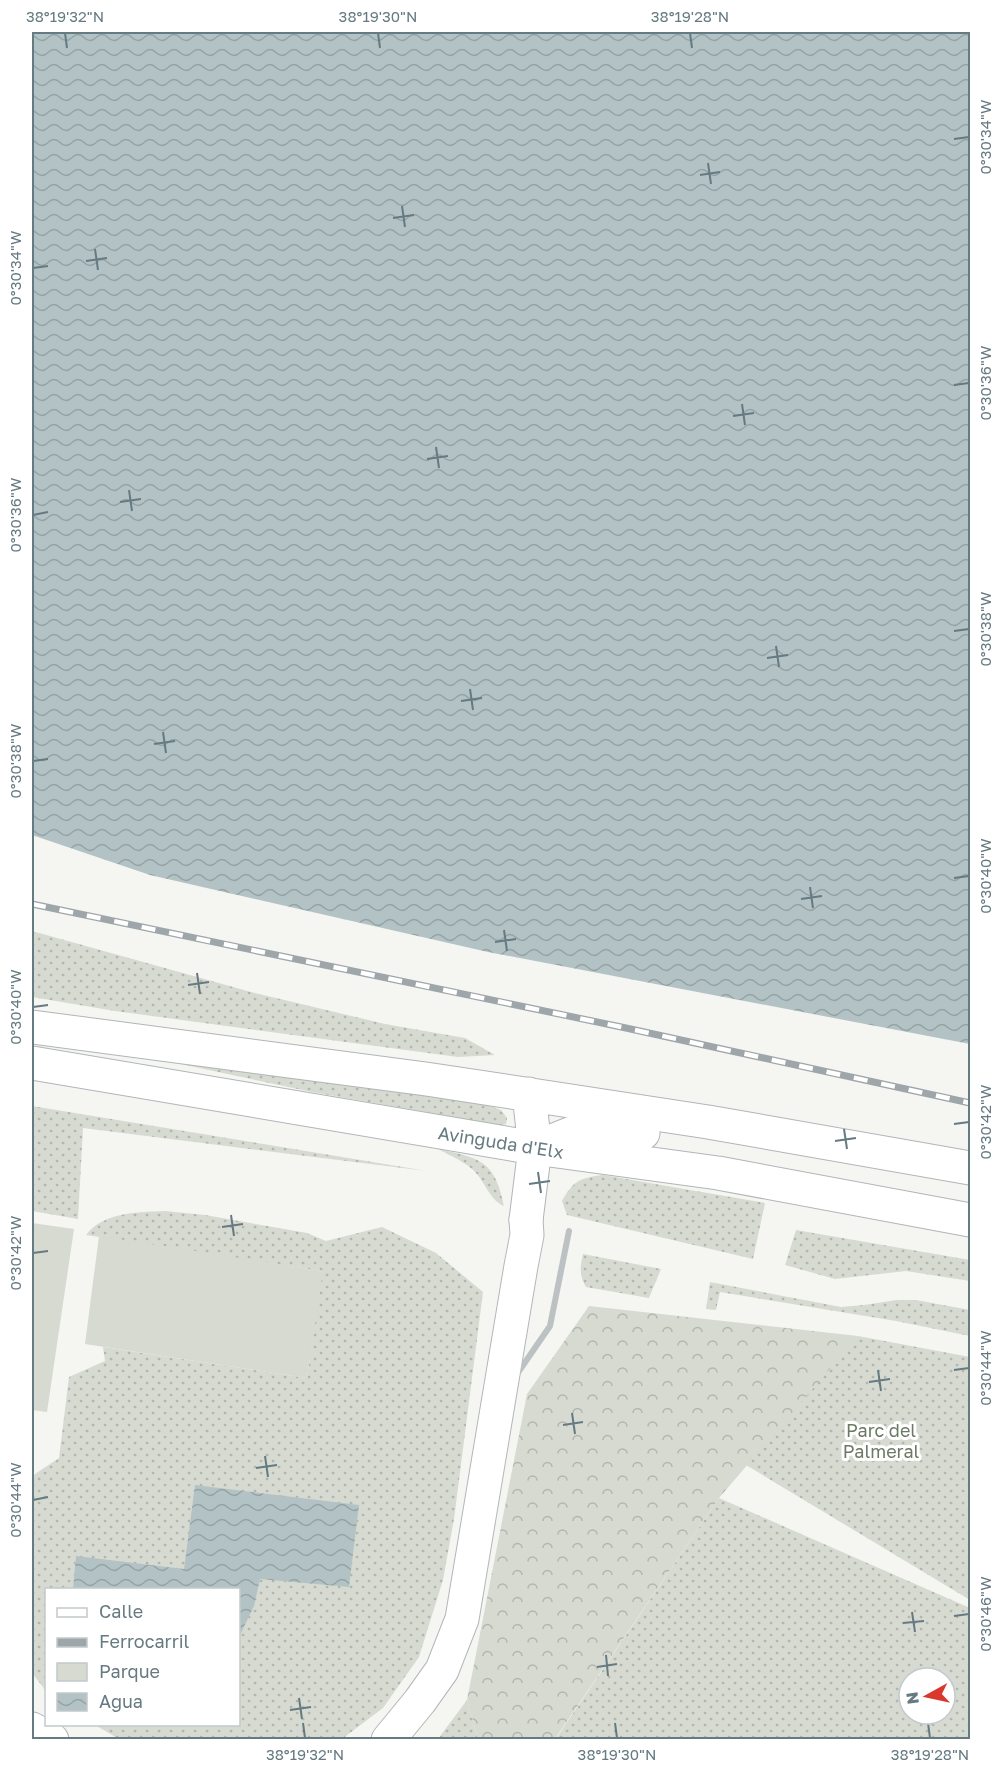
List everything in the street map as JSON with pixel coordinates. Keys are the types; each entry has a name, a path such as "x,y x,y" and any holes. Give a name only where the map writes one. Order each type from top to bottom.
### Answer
{"main road":[{"path":"32,1027 426,1078 718,1124 970,1168"},
{"name":"Avinguda d'Elx","path":"32,1063 535,1148 718,1173 970,1220"},
{"path":"526,1220 535,1148 529,1094"},
{"path":"535,1148 572,1133 605,1127 716,1143 970,1188"},
{"path":"388,1740 442,1670 462,1619 507,1383 520,1266 528,1235 519,1186 508,1166 477,1138"},
{"path":"32,1729 52,1740"}],"street":[{"path":"507,1383 550,1326 569,1231"}],"green space":[{"path":"32,931 251,992 385,1024 465,1038 495,1055 458,1057 115,1011 32,997"},
{"path":"112,1046 485,1104 501,1110 507,1118 506,1124 500,1125 312,1092 110,1049"},
{"path":"32,1106 427,1171 83,1128 78,1219 32,1211"},
{"path":"438,1149 465,1155 484,1164 496,1179 504,1206 492,1196 472,1169"},
{"path":"603,1175 765,1203 753,1259 567,1215 562,1201 570,1188 583,1179"},
{"path":"165,1211 205,1215 307,1233 326,1241 382,1227 436,1253 483,1292 454,1519 443,1580 419,1657 383,1708 342,1739 119,1739 97,1726 240,1726 240,1588 45,1588 45,1690 32,1673 32,1476 59,1458 69,1377 105,1361 103,1347 307,1378 322,1271 86,1235 102,1222 133,1213"},
{"path":"32,1223 74,1229 47,1412 32,1410"},
{"path":"796,1230 970,1260 970,1281 906,1271 835,1279 785,1265"},
{"path":"99,1236 323,1271 307,1378 85,1344"},
{"path":"583,1254 661,1269 649,1298 586,1287 581,1271"},
{"path":"710,1282 841,1307 916,1300 970,1310 970,1336 896,1321 720,1292 716,1310 706,1309"},
{"path":"589,1306 858,1336 719,1498 555,1739 478,1739 467,1700 527,1394"},
{"name":"Parc del Palmeral","path":"858,1336 970,1357 970,1600 736,1459"},
{"path":"719,1498 970,1608 970,1739 555,1740"},
{"path":"467,1700 478,1739 438,1739"}],"water":[{"path":"32,32 970,32 970,1044 488,952 150,875 32,835"},
{"path":"195,1485 359,1505 349,1587 260,1579 254,1606 240,1635 240,1588 73,1588 76,1556 184,1569"}],"railway":[{"path":"32,904 626,1028 970,1103"}]}
